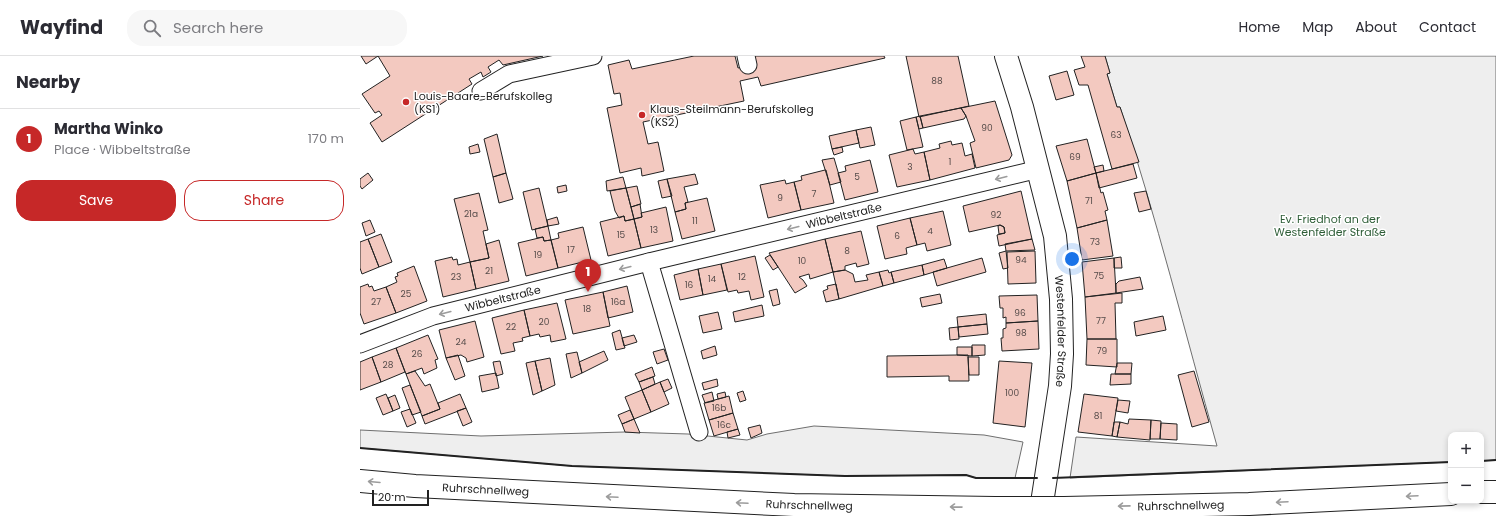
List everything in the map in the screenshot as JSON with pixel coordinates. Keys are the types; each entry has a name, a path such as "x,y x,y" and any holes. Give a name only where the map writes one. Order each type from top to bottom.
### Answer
{"main road":[{"name":"Westenfelder Straße","path":"1006,56 1039,169 1055,236 1059,266 1062,354 1060,386 1040,516"},
{"name":"Ruhrschnellweg","path":"360,481 462,489 794,505 995,508 1249,504 1448,494"},
{"path":"1484,492 1496,492"}],"street":[{"path":"481,91 509,74 594,56"},
{"name":"Wibbeltstraße","path":"360,344 433,316 649,262 1039,169"},
{"path":"649,262 699,432"}],"green space":[{"name":"Ev. Friedhof an der Westenfelder Straße","path":"1105,56 1496,56 1496,460 1484,461 1484,432 1448,432 1448,462 1070,478 1076,437 1217,446 1146,191 1120,107 1117,107 1107,74 1110,73"},
{"path":"814,426 984,435 1023,442 1015,478 976,478 966,475 845,476 572,466 360,448 360,430 481,436 625,432 688,434 747,440 767,434"}],"building":[{"path":"361,56 378,56 366,64"},
{"name":"Louis-Baare-Berufskolleg (KS1)","path":"378,56 543,56 503,65 499,60 488,67 491,72 483,77 481,72 469,79 472,84 382,142 370,123 382,115 379,111 375,113 362,94 390,76"},
{"name":"Klaus-Steilmann-Berufskolleg (KS2)","path":"694,56 735,56 738,68 755,64 754,56 884,56 885,58 761,86 758,77 740,81 744,101 643,122 648,144 658,142 664,171 642,176 641,168 620,173 607,108 622,105 620,93 614,94 608,65 629,60 632,69"},
{"path":"906,56 958,56 969,106 919,117"},
{"path":"1081,56 1105,56 1110,73 1107,74 1117,107 1120,107 1139,162 1112,169 1088,85 1079,85 1074,70 1085,67"},
{"path":"1067,71 1074,95 1056,100 1049,76"},
{"path":"995,101 1012,155 1009,160 976,168 970,143 975,141 966,116 961,108"},
{"path":"961,108 966,116 964,119 923,128 920,116"},
{"path":"920,116 923,128 919,129 916,117"},
{"path":"916,117 923,147 907,150 900,121"},
{"path":"871,127 875,145 860,148 856,130"},
{"path":"856,130 859,143 832,149 829,136"},
{"path":"497,134 506,173 493,177 484,139"},
{"path":"1087,139 1096,173 1067,181 1056,146"},
{"path":"951,141 952,145 962,143 965,156 972,154 975,168 930,180 924,152 940,148 939,144"},
{"path":"478,144 480,152 470,154 469,147"},
{"path":"842,147 843,152 834,155 832,149"},
{"path":"913,149 915,154 924,152 930,180 897,187 889,155"},
{"path":"834,158 841,182 830,185 822,160"},
{"path":"870,160 878,192 845,200 838,173 846,171 845,166"},
{"path":"1133,164 1137,178 1099,188 1096,173"},
{"path":"1103,165 1104,171 1096,173 1094,167"},
{"path":"826,170 834,203 801,210 794,182 802,180 801,176"},
{"path":"368,173 373,180 362,189 360,186 360,179"},
{"path":"506,173 513,199 499,203 493,177"},
{"path":"1096,173 1101,193 1103,192 1108,210 1105,211 1107,220 1077,228 1067,181"},
{"path":"695,174 698,184 684,187 688,202 685,203 686,209 675,212 667,179"},
{"path":"623,177 626,188 607,191 606,181"},
{"path":"667,179 672,196 662,198 658,181"},
{"path":"785,180 786,184 794,182 801,210 768,218 760,185"},
{"path":"566,185 567,191 558,193 557,187"},
{"path":"637,186 641,204 631,207 626,188"},
{"path":"539,188 548,226 532,230 523,192"},
{"path":"626,188 634,219 625,221 624,216 619,218 615,211 610,191"},
{"path":"1021,191 1032,239 999,246 997,235 1005,233 1004,227 1000,225 969,232 963,206"},
{"path":"1146,191 1151,209 1139,212 1134,193"},
{"path":"479,193 488,230 483,231 489,258 470,262 454,199"},
{"path":"707,198 715,231 682,239 675,212 686,209 685,203"},
{"path":"640,204 642,217 634,219 631,207"},
{"path":"666,207 673,241 641,248 634,219 642,217 641,213"},
{"path":"943,211 951,245 927,251 925,243 917,245 910,218"},
{"path":"624,216 625,221 634,219 641,248 608,256 600,222"},
{"path":"557,217 559,224 548,226 547,220"},
{"path":"910,218 917,245 906,248 907,254 885,259 877,226"},
{"path":"370,220 375,232 366,236 362,223"},
{"path":"1107,220 1113,256 1082,260 1077,228"},
{"path":"1000,225 1004,227 1005,233 999,234 998,226"},
{"path":"548,226 551,240 544,241 543,237 537,238 535,229"},
{"path":"583,227 591,260 558,268 551,240 559,238 558,233"},
{"path":"861,231 869,264 857,267 856,263 845,266 845,270 833,272 825,239"},
{"path":"381,234 392,262 379,267 368,239"},
{"path":"543,237 544,241 551,240 558,268 526,276 518,243"},
{"path":"368,239 379,267 362,274 360,268 360,242"},
{"path":"825,239 833,272 810,279 809,274 799,277 807,286 795,293 769,253"},
{"path":"1032,239 1035,250 1006,251 1005,244"},
{"path":"499,240 509,281 476,289 470,262 489,258 486,244"},
{"path":"1006,251 1008,268 1003,269 999,253"},
{"path":"1035,251 1036,283 1008,284 1007,252"},
{"path":"770,255 778,267 773,270 765,258"},
{"path":"755,256 764,297 751,300 749,291 738,293 737,290 728,292 721,264"},
{"path":"452,257 453,260 457,259 458,265 470,262 476,289 443,297 435,261"},
{"path":"1121,257 1122,268 1114,268 1114,258"},
{"path":"982,258 986,272 937,286 933,272"},
{"path":"1114,258 1116,293 1085,297 1082,262"},
{"path":"944,259 947,268 924,275 922,265"},
{"path":"721,264 727,290 703,295 698,269"},
{"path":"922,265 924,275 894,283 891,272"},
{"path":"414,266 427,301 396,313 386,287 397,282 395,277 398,276 397,273"},
{"path":"698,269 703,295 680,300 674,275"},
{"path":"845,270 853,274 855,282 868,280 866,275 879,272 883,286 839,299 833,272"},
{"path":"888,270 889,273 891,272 894,283 883,286 879,272"},
{"path":"1140,277 1143,289 1116,293 1116,284 1119,281"},
{"path":"368,284 369,287 372,286 374,291 386,287 396,313 364,324 360,313 360,287"},
{"path":"836,284 839,299 826,302 823,291 828,289 827,286"},
{"path":"627,286 633,312 608,318 603,292"},
{"path":"777,289 780,304 773,306 769,291"},
{"path":"603,292 610,326 573,334 565,300"},
{"path":"1122,293 1122,303 1115,303 1116,339 1087,339 1085,297"},
{"path":"940,294 942,303 922,307 920,298"},
{"path":"1037,295 1038,321 1006,323 1006,317 1003,318 1003,308 1000,308 999,296"},
{"path":"557,303 566,339 551,342 550,335 540,337 539,334 530,336 524,310"},
{"path":"762,305 764,316 735,322 733,312"},
{"path":"524,310 530,336 522,338 523,341 513,343 515,351 501,354 492,318"},
{"path":"718,312 722,329 703,333 699,316"},
{"path":"986,314 987,324 958,327 957,317"},
{"path":"1163,316 1166,330 1136,336 1134,322"},
{"path":"475,321 484,357 467,362 466,358 461,355 446,358 439,330"},
{"path":"1038,321 1039,349 1002,351 1001,338 1003,338 1003,329 1006,328 1006,323"},
{"path":"987,324 988,334 959,337 958,327"},
{"path":"958,327 959,339 950,340 949,328"},
{"path":"620,330 625,348 616,350 612,333"},
{"path":"428,335 438,359 435,360 437,368 424,374 422,368 406,374 396,348"},
{"path":"634,335 637,342 624,346 622,338"},
{"path":"1087,339 1117,339 1117,367 1086,365"},
{"path":"972,345 985,345 985,355 972,356"},
{"path":"715,346 717,355 703,359 701,351"},
{"path":"957,347 972,347 972,356 957,355"},
{"path":"396,348 405,372 381,382 372,357"},
{"path":"664,349 668,360 657,364 653,352"},
{"path":"604,351 608,360 582,373 579,362"},
{"path":"577,352 582,373 571,378 566,354"},
{"path":"458,355 465,376 455,380 446,358"},
{"path":"968,355 969,381 949,381 949,376 887,377 887,356"},
{"path":"372,357 381,382 360,390 360,362"},
{"path":"968,357 979,357 979,375 969,375"},
{"path":"550,358 555,385 542,391 535,361"},
{"path":"500,361 503,374 496,376 493,362"},
{"path":"535,361 542,391 533,395 526,363"},
{"path":"999,361 1032,363 1025,427 993,423"},
{"path":"1117,363 1132,363 1131,374 1115,374"},
{"path":"652,367 655,376 639,382 635,374"},
{"path":"415,371 425,386 430,384 440,409 422,416 406,374"},
{"path":"1194,371 1209,422 1192,427 1178,375"},
{"path":"496,373 499,388 482,392 479,376"},
{"path":"1111,374 1131,374 1131,384 1110,385"},
{"path":"653,377 655,384 642,390 639,382"},
{"path":"668,379 672,388 664,392 660,382"},
{"path":"717,379 718,386 704,390 702,383"},
{"path":"660,382 669,404 651,412 642,390"},
{"path":"410,385 421,412 412,415 402,388"},
{"path":"642,390 651,412 634,419 625,397"},
{"path":"743,391 746,400 740,402 737,393"},
{"path":"712,392 714,401 705,403 702,395"},
{"path":"725,392 726,397 718,399 717,394"},
{"path":"386,394 393,411 383,415 376,398"},
{"path":"460,394 466,408 425,424 422,416 440,409 438,403"},
{"path":"1084,394 1118,398 1112,436 1078,432"},
{"path":"395,395 400,408 393,411 388,398"},
{"path":"729,396 733,413 709,420 704,403"},
{"path":"1118,400 1130,401 1128,413 1116,411"},
{"path":"466,408 472,422 463,426 457,411"},
{"path":"410,409 416,423 407,427 401,412"},
{"path":"630,410 634,419 622,424 618,415"},
{"path":"733,413 738,429 714,436 709,420"},
{"path":"634,419 640,433 625,432 622,424"},
{"path":"1129,419 1151,420 1150,440 1117,437 1120,422 1128,424"},
{"path":"1151,420 1161,421 1160,439 1150,439"},
{"path":"1114,422 1120,422 1117,437 1112,436"},
{"path":"1161,423 1177,424 1177,440 1160,439"},
{"path":"760,425 762,433 751,438 748,428"},
{"path":"738,429 740,435 728,438 727,432"}],"wall":[{"path":"360,448 572,466 845,476 966,475 976,478 1037,478"},
{"path":"1484,461 1496,460"},
{"path":"1053,478 1448,462"}],"place":[{"name":"Louis-Baare-Berufskolleg (KS1)","path":"406,102"},
{"name":"Klaus-Steilmann-Berufskolleg (KS2)","path":"642,115"},
{"name":"Martha Winko","path":"588,292"}]}
